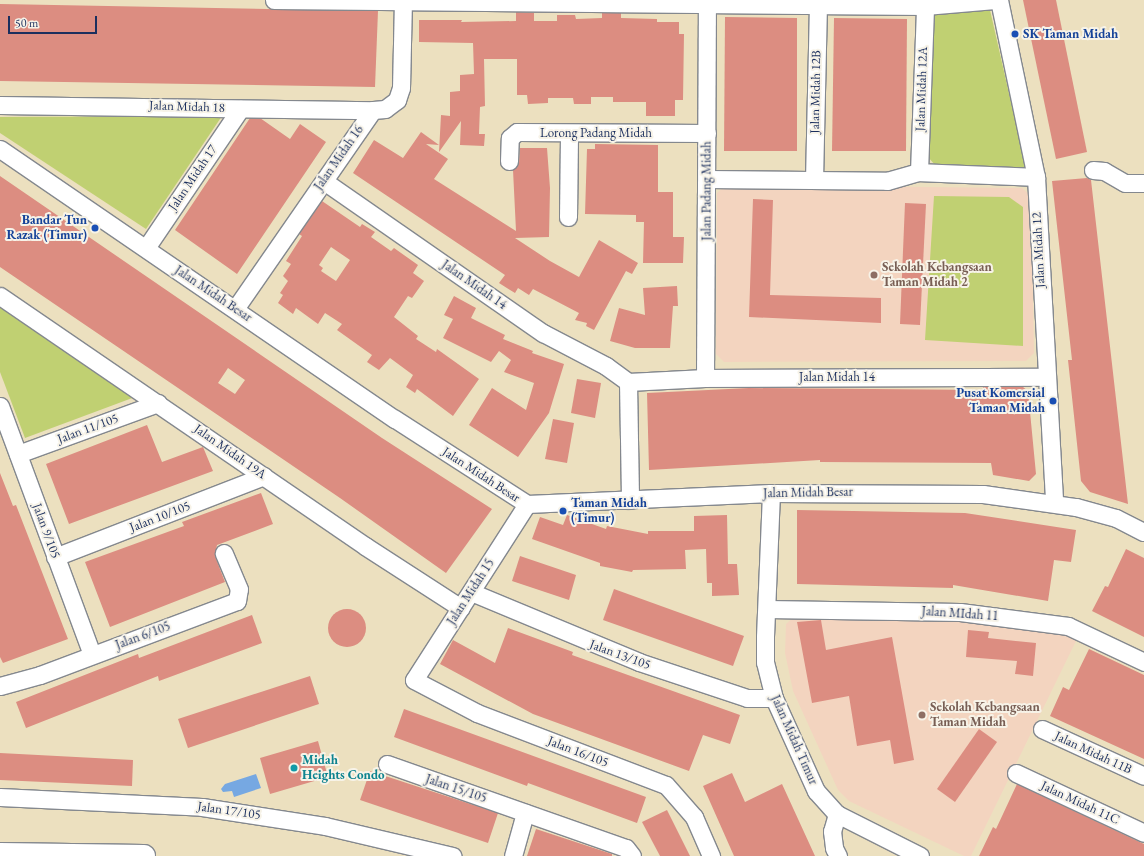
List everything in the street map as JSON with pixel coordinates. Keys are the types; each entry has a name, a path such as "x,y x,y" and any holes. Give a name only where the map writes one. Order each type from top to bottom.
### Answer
{"highway":[{"path":"0,854 144,856"}],"street":[{"path":"274,0 403,3 426,1 925,6 995,0"},
{"name":"Jalan Midah 12","path":"999,0 1036,177 1054,503"},
{"path":"373,110 385,109 397,100 401,88 403,3"},
{"name":"Jalan Padang Midah","path":"705,378 708,179 707,4"},
{"name":"Jalan Midah 12B","path":"814,180 818,5"},
{"name":"Jalan Midah 12A","path":"919,172 925,6"},
{"name":"Jalan Midah 18","path":"0,105 373,110"},
{"name":"Jalan Midah 17","path":"146,248 240,109"},
{"name":"Jalan Midah 16","path":"235,309 373,110"},
{"name":"Lorong Padang Midah","path":"509,162 510,138 517,132 707,132"},
{"path":"568,217 569,133"},
{"name":"Jalan Midah Besar","path":"0,148 394,419 527,504 771,493 984,494 1054,503 1116,518 1144,532"},
{"path":"1093,170 1104,171 1125,183 1144,184"},
{"path":"708,179 887,181 919,172 1036,177"},
{"name":"Jalan Midah 14","path":"324,181 543,333 606,366 628,382 705,378 1046,377"},
{"name":"Jalan Midah 19A","path":"0,296 461,608"},
{"path":"628,382 630,500"},
{"name":"Jalan 11/105","path":"18,454 158,403"},
{"name":"Jalan 9/105","path":"0,406 92,655"},
{"name":"Jalan 10/105","path":"55,557 264,476"},
{"name":"Jalan Midah Timur","path":"771,493 766,662 774,698 816,791 837,814 920,856"},
{"name":"Jalan Midah 15","path":"414,680 527,504"},
{"name":"Jalan 6/105","path":"0,686 40,675 237,601 239,589 224,553"},
{"name":"Jalan 13/105","path":"471,592 586,642 639,662 747,698 774,698"},
{"name":"Jalan MIdah 11","path":"767,609 960,612 1068,626 1144,662"},
{"name":"Jalan 16/105","path":"414,680 477,713 666,786 694,817 711,856"},
{"name":"Jalan Midah 11B","path":"1042,730 1144,776"},
{"name":"Jalan 15/105","path":"387,764 626,848 632,856"},
{"name":"Jalan Midah 11C","path":"1016,773 1144,832"},
{"name":"Jalan 17/105","path":"0,798 202,807 325,826 453,856"},
{"path":"513,856 525,813"},
{"path":"837,814 832,831 834,848 838,856"}],"shaded area":[{"name":"Sekolah Kebangsaan Taman Midah 2","path":"726,185 1022,188 1031,196 1034,353 1026,361 724,362 716,354 717,193"},
{"name":"Sekolah Kebangsaan Taman Midah","path":"795,616 964,617 1067,634 1077,639 971,856 964,856 849,801 838,790 793,691 785,653 786,624"}],"green space":[{"path":"990,10 1026,168 936,166 927,156 931,12"},
{"path":"222,116 146,229 0,133 0,117"},
{"path":"934,196 1009,197 1023,207 1023,346 925,340"},
{"path":"0,300 135,397 25,438 0,372"}],"water":[{"path":"256,774 261,788 234,797 232,791 223,792 221,789 225,784"}],"building":[{"path":"1023,0 1056,0 1087,152 1056,159"},
{"path":"0,4 378,11 375,87 0,81"},
{"path":"516,12 534,13 534,21 557,21 557,15 575,15 576,19 602,18 602,13 621,13 621,18 657,19 657,22 679,22 679,34 684,34 683,100 675,100 675,116 646,116 646,102 613,102 613,97 591,97 591,104 574,104 573,98 548,98 548,103 528,104 527,95 517,95 517,59 484,59 485,106 480,107 479,134 485,134 484,146 460,145 461,121 439,152 441,115 450,116 450,92 460,91 460,75 474,74 473,43 419,42 419,20 462,20 461,22 516,21"},
{"path":"725,17 797,18 797,151 724,151"},
{"path":"834,18 907,19 906,151 832,151"},
{"path":"250,118 260,118 290,139 300,124 326,142 237,274 175,230"},
{"path":"421,132 439,145 426,144 448,159 434,179 516,231 513,170 519,162 520,148 547,148 550,188 549,237 515,238 550,261 579,277 599,240 638,263 632,274 626,271 594,330 586,326 587,323 575,320 579,313 533,289 529,295 518,288 515,293 499,283 505,275 353,173 374,140 403,158"},
{"path":"595,144 658,145 658,192 673,192 673,237 684,237 683,263 643,263 644,222 636,222 636,215 585,214 587,149 595,149"},
{"path":"0,176 382,438 492,509 446,573 340,498 0,267","holes":["228,368 245,380 235,394 218,383"]},
{"path":"1087,178 1091,180 1128,504 1090,492 1081,481 1068,360 1072,360 1052,181"},
{"path":"753,199 773,200 770,295 881,298 881,323 749,317"},
{"path":"322,201 360,227 362,224 375,232 371,237 391,251 394,248 418,265 413,273 424,281 412,298 408,296 394,317 418,336 416,339 436,352 437,349 479,379 453,416 417,389 415,393 406,387 413,375 390,358 379,370 367,362 372,355 337,330 342,324 325,313 318,324 296,308 293,314 278,303 283,295 280,293 288,281 283,276 291,264 286,261 302,236 299,234","holes":["331,247 350,260 336,281 321,271 323,268 319,265"]},
{"path":"905,203 926,204 920,325 900,324"},
{"path":"677,286 678,306 673,306 670,348 635,348 610,341 619,308 645,315 643,288"},
{"path":"454,296 476,308 471,318 505,335 503,339 533,351 532,353 564,364 549,413 518,457 469,425 492,388 526,410 534,383 504,372 511,360 499,351 491,362 443,338 453,319 444,315"},
{"path":"577,379 601,383 595,418 571,413"},
{"path":"983,387 1023,387 1028,391 1036,474 1029,481 993,475 991,463 820,462 820,460 649,470 647,393 749,388 983,390"},
{"path":"553,419 574,423 567,463 545,459"},
{"path":"147,425 162,462 203,447 213,471 69,524 46,464"},
{"path":"0,473 13,506 16,505 68,639 3,663 0,657"},
{"path":"261,493 273,524 217,545 215,556 225,582 110,627 85,562 184,526 182,522"},
{"path":"797,510 965,513 1076,530 1071,562 1054,560 1048,601 953,585 953,588 797,584"},
{"path":"567,515 606,529 607,526 648,534 648,531 694,531 694,516 727,515 728,564 737,564 739,595 712,596 712,583 707,583 706,549 685,550 686,569 633,570 632,572 600,566 600,563 532,539 540,517 563,525"},
{"path":"1126,549 1144,558 1144,637 1092,611 1105,586 1108,587"},
{"path":"520,556 576,575 569,600 512,581"},
{"path":"614,589 744,636 733,666 603,620"},
{"path":"343,609 351,609 361,614 365,621 365,635 361,642 351,647 343,647 333,642 331,639 328,632 328,624 333,614 336,612"},
{"path":"252,615 262,643 159,681 158,676 26,728 16,702 138,654 139,658"},
{"path":"821,620 826,650 892,637 914,760 894,764 890,740 857,746 849,696 812,703 797,622"},
{"path":"508,628 573,652 572,655 740,715 730,744 703,735 689,771 533,714 440,664 453,640 495,663"},
{"path":"968,630 989,632 988,638 1036,643 1033,676 1015,674 1017,661 966,657"},
{"path":"1089,649 1144,675 1144,759 1050,716 1063,687 1069,690"},
{"path":"310,676 319,704 188,748 178,719"},
{"path":"404,709 646,797 637,823 528,783 527,786 394,737"},
{"path":"979,729 997,742 955,802 937,789"},
{"name":"Midah Heights Condo","path":"318,741 328,777 270,794 260,758"},
{"path":"0,753 133,760 132,786 0,780"},
{"path":"370,771 498,813 488,843 360,800"},
{"path":"732,773 745,802 782,784 815,856 734,856 703,786"},
{"path":"1017,784 1144,844 1144,856 979,856 993,827 996,829"},
{"path":"667,810 690,856 660,856 642,822"},
{"path":"536,829 612,854 612,856 527,856"}],"place":[{"name":"SK Taman Midah","path":"1015,34"},
{"name":"Bandar Tun Razak (Timur)","path":"95,228"},
{"name":"Sekolah Kebangsaan Taman Midah 2","path":"874,275"},
{"name":"Pusat Komersial Taman Midah","path":"1053,401"},
{"name":"Taman Midah (Timur)","path":"563,511"},
{"name":"Sekolah Kebangsaan Taman Midah","path":"922,715"},
{"name":"Midah Heights Condo","path":"294,768"}]}
